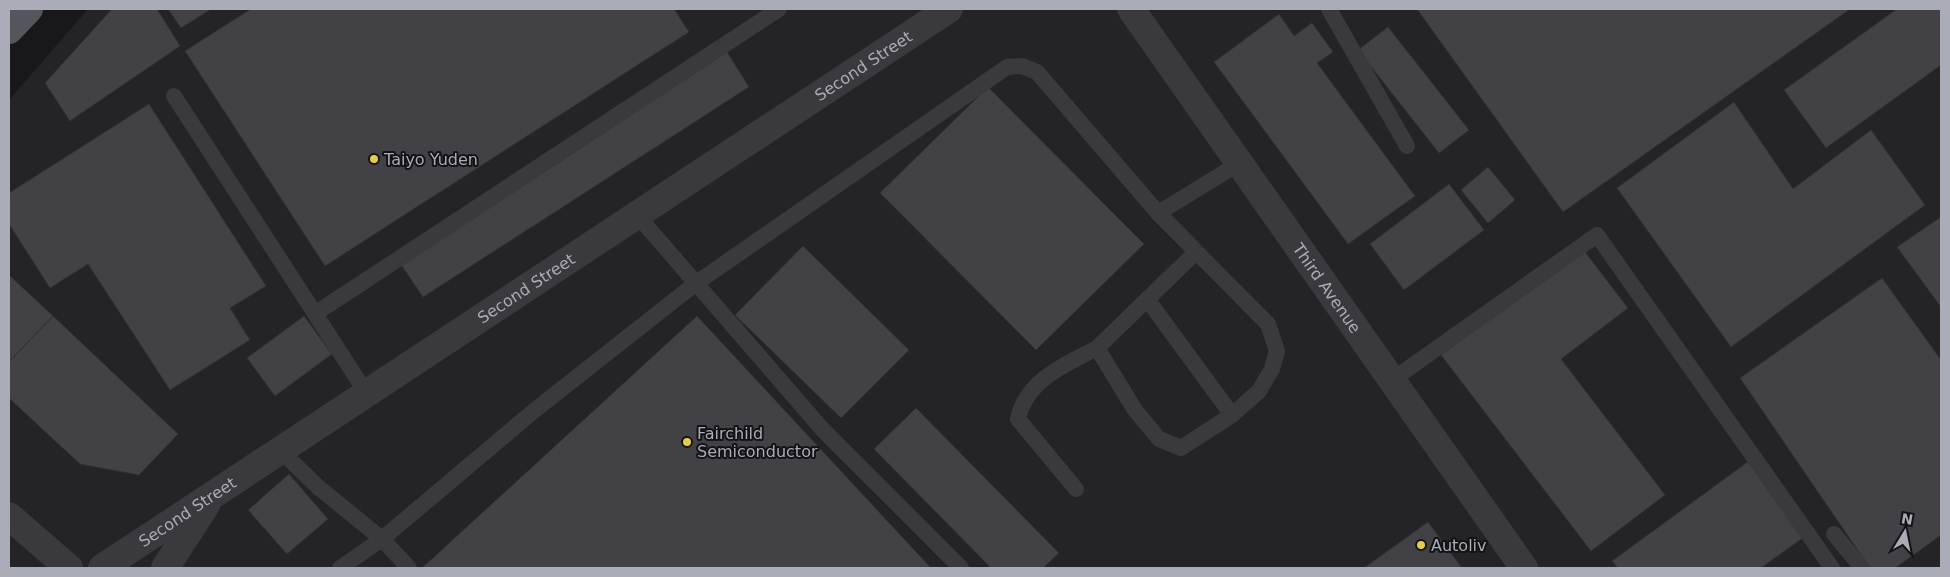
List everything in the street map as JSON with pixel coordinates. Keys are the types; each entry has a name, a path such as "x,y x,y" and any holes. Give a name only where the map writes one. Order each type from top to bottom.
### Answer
{"main road":[{"path":"9,30 29,9"}],"street":[{"name":"Second Street","path":"102,568 211,498 948,9"},
{"name":"Third Avenue","path":"1131,9 1524,568"},
{"path":"165,568 211,498"},
{"path":"9,516 69,568"}],"lane":[{"path":"316,313 779,9"},
{"path":"1329,9 1407,146"},
{"path":"340,568 382,539 534,410 695,284 1007,67 1022,66 1037,72 1158,213 1268,324 1277,351 1272,369 1259,391 1232,415 1181,448 1159,439 1135,410 1097,348"},
{"path":"174,96 367,394"},
{"path":"1158,213 1240,163"},
{"path":"637,215 823,430 961,568"},
{"path":"1392,380 1597,234 1832,568"},
{"path":"1076,489 1018,418 1020,407 1030,391 1052,371 1097,348 1196,252"},
{"path":"1148,299 1232,415"},
{"path":"281,451 318,487 382,539 409,568"},
{"path":"1834,534 1862,568"}],"shaded area":[{"path":"88,9 1941,9 1941,568 9,568 9,100"}],"building":[{"path":"112,9 157,9 180,46 70,121 45,83"},
{"path":"168,9 211,9 181,28"},
{"name":"Taiyo Yuden","path":"251,9 674,9 689,32 325,266 185,51"},
{"path":"1417,9 1850,9 1563,212"},
{"path":"1897,9 1941,9 1941,65 1826,148 1784,90"},
{"path":"1279,14 1294,36 1312,23 1333,52 1317,63 1415,196 1348,244 1214,62"},
{"path":"1388,27 1469,130 1439,153 1358,50"},
{"path":"727,52 749,87 423,297 400,263"},
{"path":"988,87 1144,244 1036,350 880,193"},
{"path":"1734,102 1793,189 1871,130 1925,205 1731,347 1617,188"},
{"path":"149,104 266,286 230,308 250,340 170,390 88,264 50,288 9,224 9,193"},
{"path":"1488,167 1515,200 1488,223 1461,190"},
{"path":"1449,184 1484,230 1404,290 1370,244"},
{"path":"1941,217 1941,307 1897,247"},
{"path":"803,246 909,350 841,418 735,315"},
{"path":"1582,248 1628,308 1561,359 1665,495 1591,551 1441,355"},
{"path":"9,275 53,316 9,362"},
{"path":"1882,278 1941,360 1941,535 1895,568 1870,568 1740,378"},
{"path":"53,316 178,434 139,475 80,464 9,398 9,362"},
{"path":"304,316 332,354 275,396 247,358"},
{"name":"Fairchild Semiconductor","path":"697,316 931,568 422,568"},
{"path":"916,408 1059,553 1043,568 991,568 874,449"},
{"path":"1749,461 1804,537 1761,568 1618,568 1612,561"},
{"path":"289,474 328,519 287,554 248,510"},
{"name":"Autoliv","path":"1428,522 1462,568 1364,568"}],"place":[{"name":"Taiyo Yuden","path":"374,159"},
{"name":"Fairchild Semiconductor","path":"687,442"},
{"name":"Autoliv","path":"1421,545"}]}
